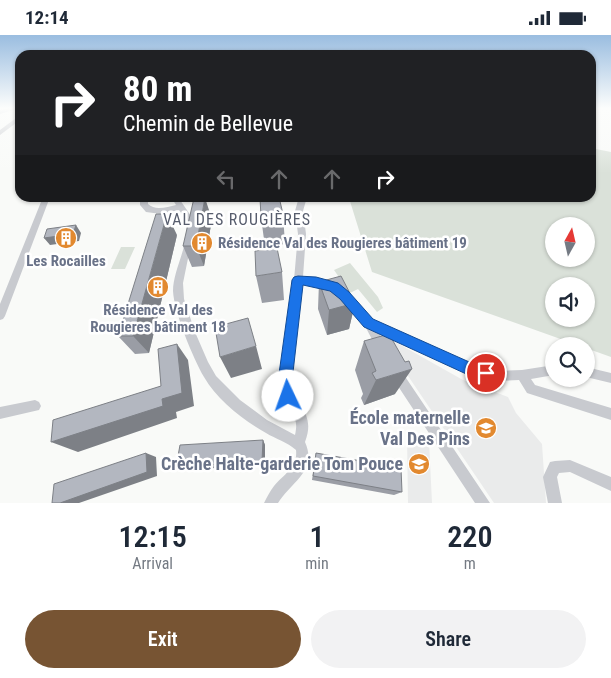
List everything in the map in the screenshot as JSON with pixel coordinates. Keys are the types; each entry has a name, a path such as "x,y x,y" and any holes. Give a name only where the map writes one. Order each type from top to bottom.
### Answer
{"street":[{"path":"0,317 45,202"},
{"path":"144,202 144,205 149,210 161,211 177,202 189,219 191,225 178,292 193,341 208,373 220,390 268,428 298,444 302,454 300,465 293,476 278,489 271,503"},
{"path":"298,444 303,434 303,422 299,412 288,396 285,381 298,280 302,233 299,211 302,202"},
{"path":"298,280 325,284 340,291 368,323 390,362 483,503"},
{"path":"368,323 475,371 497,376 545,371"},
{"path":"595,374 611,378"},
{"path":"522,375 531,389 611,414"},
{"path":"0,413 35,407"},
{"path":"555,503 550,477 554,467 570,466 611,484"}],"shaded area":[{"path":"596,149 611,152 611,357 595,351 595,337 555,337 372,272 350,202 596,202"},
{"path":"121,247 135,247 125,269 111,269"},
{"path":"350,263 378,297 383,308 377,312 358,289 350,293 334,270"},
{"name":"École maternelle Val Des Pins","path":"383,339 390,339 463,380 508,397 516,413 542,444 546,503 494,503"},
{"name":"Crèche Halte-garderie Tom Pouce","path":"407,436 429,440 432,503 408,503"}],"building":[{"path":"193,202 204,202 196,246 183,246"},
{"path":"260,202 280,202 283,214 261,217"},
{"path":"156,214 167,214 133,336 118,336"},
{"path":"76,225 73,234 44,238 47,229"},
{"path":"277,248 282,272 256,276 255,251"},
{"path":"341,276 355,303 329,310 319,282"},
{"path":"248,318 256,346 220,357 215,327"},
{"path":"389,334 405,362 409,361 412,369 376,380 372,373 376,371 364,341"},
{"path":"177,344 182,393 162,399 163,406 51,442 53,420 161,386 158,349"},
{"path":"263,440 262,461 176,467 180,445"},
{"path":"146,453 147,472 60,503 52,503 54,484"},
{"path":"316,453 401,468 402,492 313,476"}],"place":[{"name":"Les Rocailles","path":"66,238"},
{"name":"Résidence Val des Rougieres bâtiment 19","path":"202,243"},
{"name":"Résidence Val des Rougieres bâtiment 18","path":"158,287"},
{"name":"École maternelle Val Des Pins","path":"486,428"},
{"name":"Crèche Halte-garderie Tom Pouce","path":"419,464"}],"district":[{"name":"VAL DES ROUGIÈRES","path":"237,219"}],"route":[{"path":"288,396 285,381 298,280 334,287 345,295 368,323 475,371 486,373"}]}
